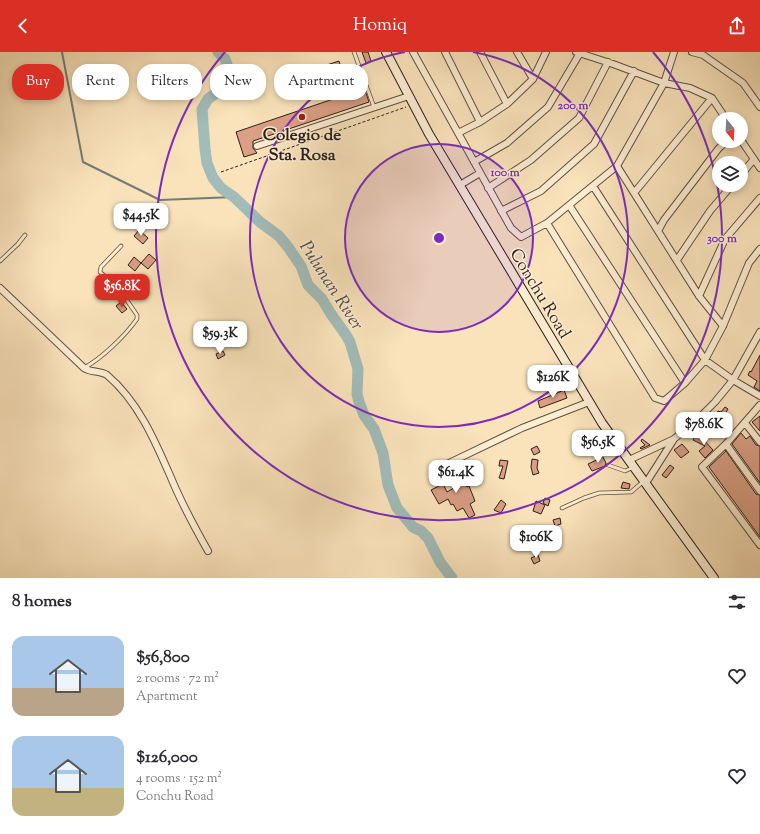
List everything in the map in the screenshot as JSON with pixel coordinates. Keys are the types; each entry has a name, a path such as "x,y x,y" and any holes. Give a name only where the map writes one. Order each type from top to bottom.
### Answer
{"main road":[{"name":"Conchu Road","path":"386,52 430,134 602,423 714,578"}],"street":[{"path":"413,52 510,228 521,237 547,223 617,166 664,83 674,52"},
{"path":"445,52 480,122"},
{"path":"480,52 507,104"},
{"path":"517,52 533,79"},
{"path":"458,134 480,122 507,104 533,79 546,52"},
{"path":"692,52 703,55 743,83 760,107"},
{"path":"474,162 507,143 548,107 578,53 634,71 664,83 690,88 712,98 721,112"},
{"path":"488,188 531,160 579,118 608,62"},
{"path":"501,211 541,191 594,144 634,71"},
{"path":"257,146 409,96"},
{"path":"634,193 712,98"},
{"path":"658,231 664,220 719,148"},
{"path":"746,148 760,168"},
{"path":"748,166 754,159"},
{"path":"617,166 699,296 724,326"},
{"path":"460,185 480,173"},
{"path":"593,186 705,360 733,380 760,396"},
{"path":"677,260 710,211 726,192"},
{"path":"699,296 725,239 760,198"},
{"path":"569,205 685,383"},
{"path":"547,223 655,398 664,401 685,383 705,360 724,326 749,263 760,249"},
{"path":"0,288 84,368 90,371 100,372 107,376 140,412 166,464 184,506 208,551"},
{"path":"631,464 674,439 715,402 733,380 760,332"},
{"path":"433,479 442,468 449,463 522,428 589,402"},
{"path":"760,405 726,444 702,467 760,545"},
{"path":"745,422 760,442"},
{"path":"645,482 674,439"},
{"path":"726,444 760,491"}],"lane":[{"path":"354,52 374,107"},
{"path":"0,261 18,244 24,235"},
{"path":"84,368 102,356 137,319 137,315 119,289 100,272 101,267 121,246"},
{"path":"608,465 625,471 631,464"},
{"path":"562,508 599,493 631,492 645,482"}],"path":[{"path":"221,172 414,104"}],"building":[{"path":"362,52 368,52 371,61 366,63"},
{"path":"339,61 340,64 330,64"},
{"name":"Colegio de Sta. Rosa","path":"368,99 369,102 253,141 253,148 257,153 244,157 236,132 330,100"},
{"path":"139,230 148,238 143,244 134,236"},
{"path":"149,254 156,260 148,269 141,263"},
{"path":"134,257 141,263 135,271 128,265"},
{"path":"121,302 127,309 122,313 116,306"},
{"path":"223,351 225,355 218,359 216,354"},
{"path":"760,355 760,391 754,387 757,381 748,375"},
{"path":"564,390 567,398 540,408 538,401"},
{"path":"725,407 728,409 718,426 717,431 711,427 717,418 715,416 718,411 721,412"},
{"path":"760,416 760,431 752,422"},
{"path":"741,433 746,439 750,436 756,445 760,446 760,483 732,444"},
{"path":"696,435 702,438 713,450 705,458 699,451 705,446 693,440"},
{"path":"642,439 650,445 641,449 640,448 645,445 641,441"},
{"path":"682,444 689,452 681,458 674,450"},
{"path":"537,446 540,452 534,455 531,449"},
{"path":"726,451 756,494 760,495 760,537 709,467"},
{"path":"603,457 606,463 605,466 592,471 588,464"},
{"path":"532,459 538,460 537,468 539,473 533,475 531,467"},
{"path":"500,460 508,461 504,479 499,478 503,466 499,466"},
{"path":"456,464 467,487 469,486 475,501 470,504 475,515 469,518 463,508 457,511 448,499 439,504 431,490 443,484 447,492 459,485 453,474 452,475 448,469"},
{"path":"670,465 674,468 666,478 662,475"},
{"path":"623,482 630,484 629,489 621,488"},
{"path":"545,498 550,500 548,506 543,503"},
{"path":"501,500 506,504 501,513 494,510"},
{"path":"536,501 545,505 541,514 533,511"},
{"path":"560,518 561,524 555,526 553,520"},
{"path":"538,555 540,561 534,564 531,558"}],"waterway":[{"path":"62,52 83,162 160,200 234,197"},
{"name":"Pulunan River","path":"218,52 225,59 227,64 223,85 220,90 208,99 202,109 207,163 213,178 221,188 234,197 260,222 279,236 301,266 308,285 322,299 346,335 350,342 358,369 357,394 359,402 364,415 374,429 383,453 388,485 397,508 413,527 421,531 428,538 440,562 452,578"}],"place":[{"name":"Colegio de Sta. Rosa","path":"302,117"}]}
